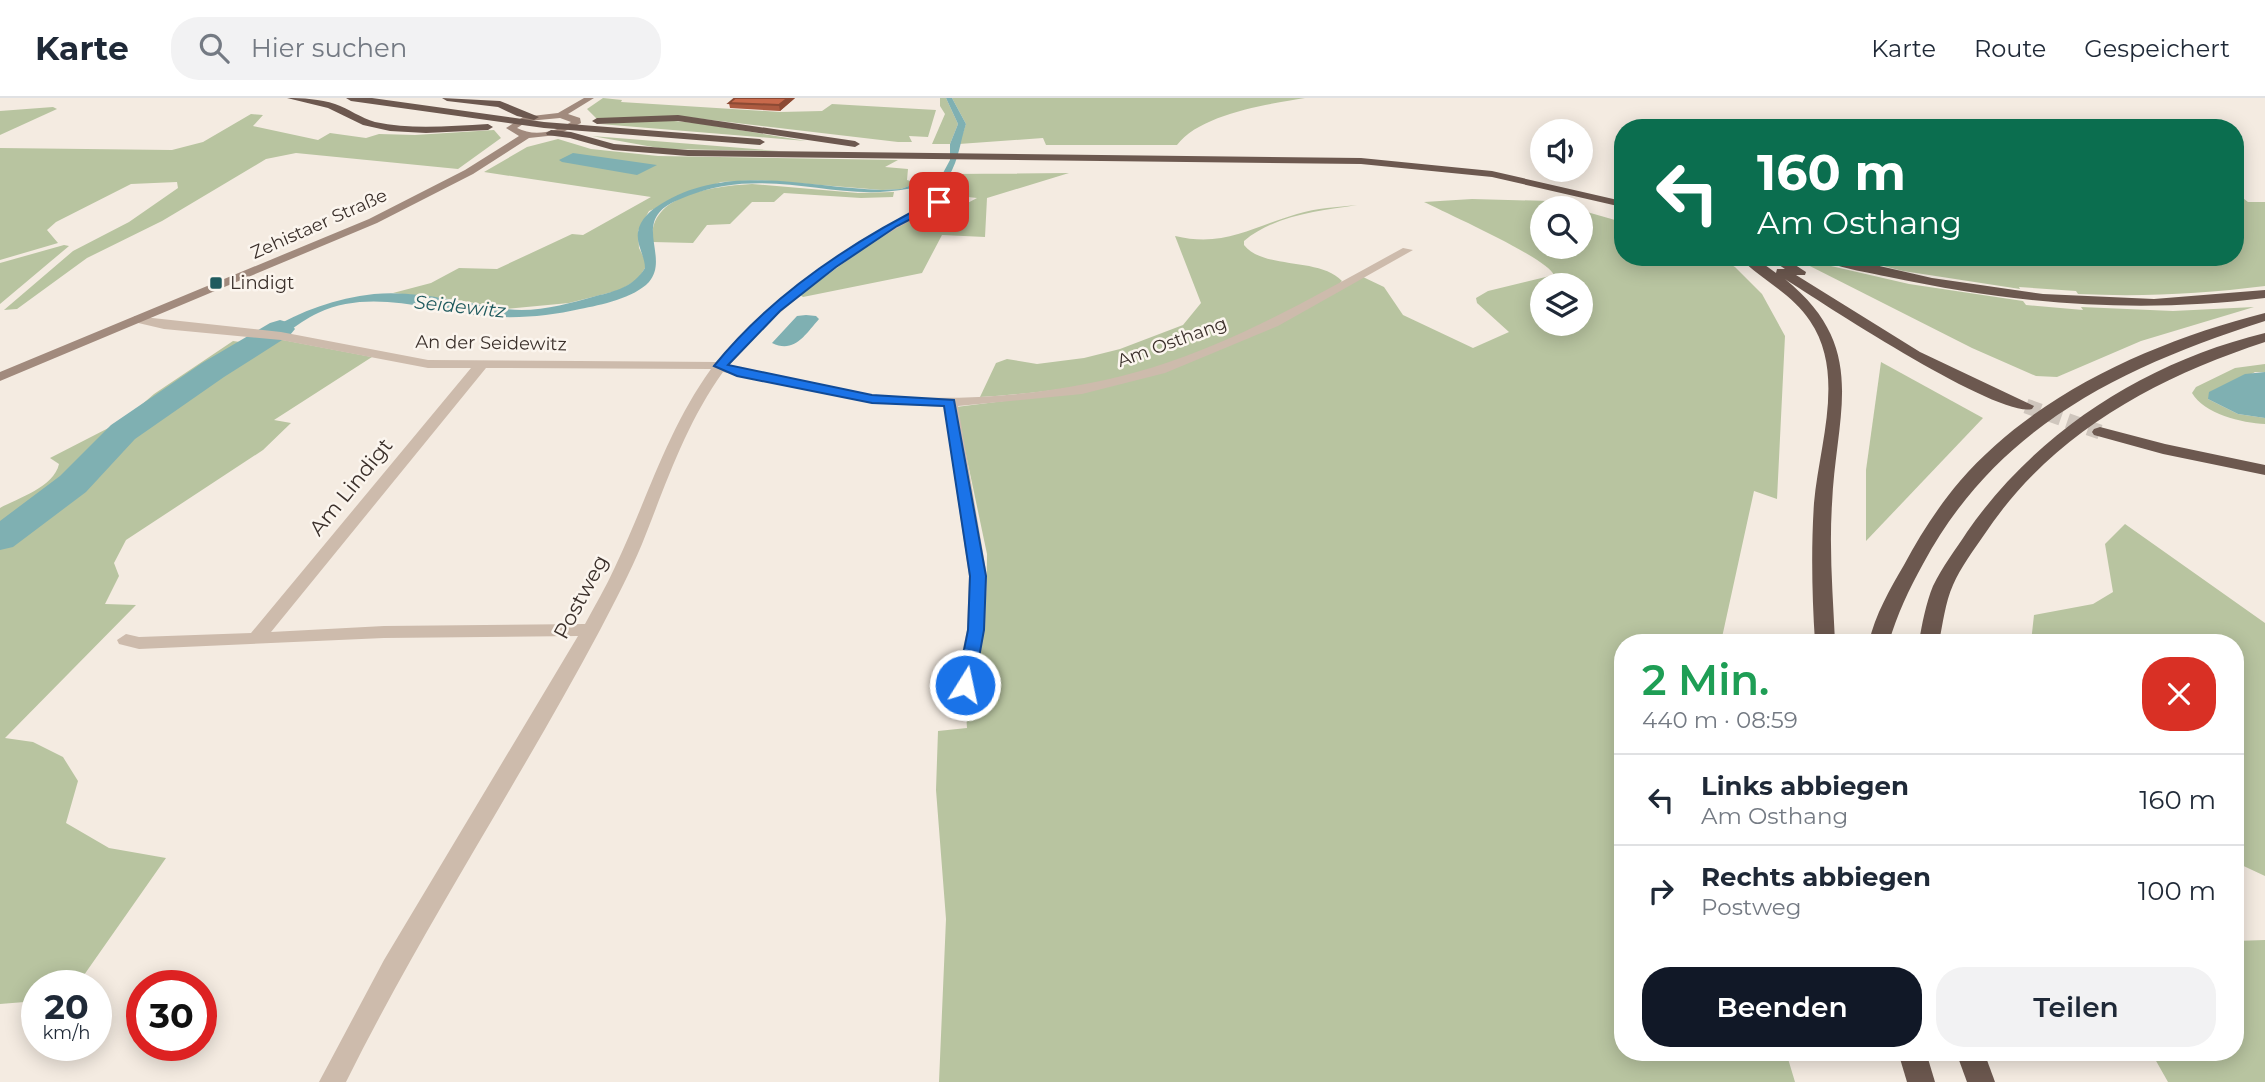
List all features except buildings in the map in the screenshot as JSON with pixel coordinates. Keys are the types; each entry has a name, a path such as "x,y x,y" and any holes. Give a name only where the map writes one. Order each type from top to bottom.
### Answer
{"highway":[{"path":"292,98 331,106 367,123 390,128 511,128"},
{"path":"351,98 494,119 597,130 889,151"},
{"path":"447,98 500,104 520,114 535,117"},
{"path":"576,120 678,118 889,151"},
{"path":"551,133 570,135 613,147 665,152 889,151 1373,162 1457,169 1614,194"},
{"path":"1565,185 1614,201"},
{"path":"1757,266 1788,289 1822,328 1835,368 1823,502 1825,634"},
{"path":"1771,266 1940,368 2031,413"},
{"path":"1788,266 1821,286 1900,345"},
{"path":"1865,266 1947,284 2050,298 2175,303 2265,294"},
{"path":"1881,634 1915,556 1951,502 2031,413 2059,404 2143,359 2200,335 2265,317"},
{"path":"1930,634 1943,587 1985,516 2027,468 2067,431 2116,399 2179,368 2232,347 2265,340"},
{"path":"2100,432 2163,449 2265,470"},
{"path":"1915,1061 1921,1082"},
{"path":"1973,1061 1980,1082"}],"main road":[{"path":"561,115 590,98"},
{"path":"561,115 576,120 573,126 551,133 527,135 511,128 518,122 535,117 561,115"},
{"name":"Zehistaer Straße","path":"0,377 373,221 464,174 527,135"}],"street":[{"name":"Postweg","path":"332,1082 377,993 591,630 624,568 687,414 720,366 776,309 832,264 894,224 939,202"},
{"name":"Am Osthang","path":"720,366 737,372 872,399 950,403 1070,391 1137,377 1203,354 1274,323 1407,250"},
{"name":"An der Seidewitz","path":"138,319 164,325 259,332 398,360 482,364 720,366"},
{"name":"Am Lindigt","path":"256,639 482,364"},
{"path":"950,403 978,576 976,630 965,685"},
{"path":"126,640 139,643 384,632 591,630"}],"green space":[{"path":"603,98 622,100 621,102 780,112 822,111 832,104 936,110 928,137 909,136 912,142 898,142 678,116 597,119 587,109"},
{"path":"940,98 946,98 958,124 950,144 932,144 945,114 940,106"},
{"path":"952,98 1305,98 1254,107 1218,118 1188,134 1177,145 1046,145 1043,138 959,144 966,124"},
{"path":"53,107 57,109 0,135 0,111"},
{"path":"251,114 263,115 253,126 318,140 330,133 366,138 379,134 415,135 494,130 501,138 458,169 296,153 266,159 162,221 87,258 17,309 4,310 73,251 129,222 178,188 177,182 131,184 56,222 47,230 58,243 0,260 0,148 172,150 203,142"},
{"path":"663,120 697,123 806,141 600,124"},
{"path":"592,136 779,151 664,149"},
{"path":"558,139 591,149 658,156 898,160 885,167 908,169 907,180 917,183 901,189 882,190 758,180 721,182 649,211 638,231 639,248 645,260 645,268 638,279 620,290 569,303 506,309 458,300 393,293 431,283 459,268 497,269 572,234 583,235 651,197 484,172 527,147"},
{"path":"1069,173 987,198 985,237 942,235 922,273 803,297 800,295 876,239 909,219 928,224 977,198 941,194 939,184 934,183 950,174"},
{"path":"752,184 858,193 894,192 893,197 861,198 784,193 774,202 752,202 730,224 707,225 693,243 653,242 654,226 661,213 672,203 704,190"},
{"path":"1472,199 1530,200 1530,256 1424,202"},
{"path":"2244,199 2248,202 2265,202 2265,286 2171,294 2078,294 2076,291 2019,287 2020,289 1883,266 2244,266"},
{"path":"1357,205 1283,220 1256,232 1244,241 1244,245 1253,253 1265,258 1320,269 1342,281 1335,288 1293,310 1204,352 1159,368 1070,388 980,397 996,363 1007,359 1037,364 1084,358 1120,349 1183,325 1201,303 1175,236 1192,239 1223,238 1304,212"},
{"path":"1593,214 1614,220 1614,266 1733,266 1762,294 1785,336 1777,499 1754,491 1723,634 1614,634 1614,1061 1789,1061 1795,1082 939,1082 946,919 936,790 938,731 967,728 968,704 983,631 987,573 987,554 956,407 1028,398 1162,371 1363,277 1384,287 1403,315 1473,348 1509,332 1477,303 1476,298 1488,291 1530,281 1530,336 1593,336 1593,273 1552,273 1535,259 1593,259"},
{"path":"64,245 69,246 0,304 0,263"},
{"path":"1810,266 1831,266 1909,284 2023,301 2026,305 2083,310 2081,307 2173,311 2254,307 2141,341 2057,377 2036,376 1972,348"},
{"path":"255,335 259,336 124,426 62,485 0,531 0,508 34,491 50,479 59,464 50,458 124,420 154,394 233,341 240,342"},
{"path":"267,337 372,357 274,420 291,423 263,450 126,540 114,563 119,576 105,604 136,605 5,738 33,742 63,757 78,781 66,823 109,848 166,858 88,970 21,970 21,1002 0,1004 0,539 73,484 123,432 213,370"},
{"path":"1881,362 1983,418 1866,541 1866,470"},
{"path":"2265,364 2265,372 2255,372 2208,399 2238,414 2265,418 2265,424 2246,422 2214,412 2192,393 2196,387 2235,368"},
{"path":"2125,524 2265,623 2265,876 2244,866 2244,634 2032,634 2034,615 2093,604 2113,592 2105,544"},
{"path":"2265,940 2265,1082 2168,1082 2156,1061 2244,1061 2244,941"}],"water":[{"path":"946,98 952,98 966,124 949,176 919,187 890,191 862,192 753,183 718,187 678,200 664,208 656,218 653,228 655,272 649,282 643,288 617,300 557,313 509,317 401,303 359,302 318,313 286,333 268,330 319,306 374,294 424,295 506,309 529,310 563,305 617,290 635,280 645,268 638,237 639,227 644,219 657,206 687,191 714,184 769,180 882,190 901,189 943,173 950,160 950,144 958,124"},
{"path":"573,153 657,165 637,175 559,160"},
{"path":"806,315 819,319 804,337 787,346 772,343 797,316"},
{"path":"259,336 267,337 213,370 123,432 73,484 0,539 0,531 62,485 88,458 157,401"},
{"path":"2265,372 2265,418 2238,414 2208,399 2209,392 2245,374"}],"waterway":[{"name":"Seidewitz","path":"0,539 73,484 123,432 213,370 280,329"}],"tunnel":[{"path":"2026,406 2100,432"}],"place":[{"name":"Lindigt","path":"216,283"}],"route":[{"path":"939,202 894,224 832,264 776,309 720,366 737,372 872,399 950,403 978,576 976,630 965,685"}]}
